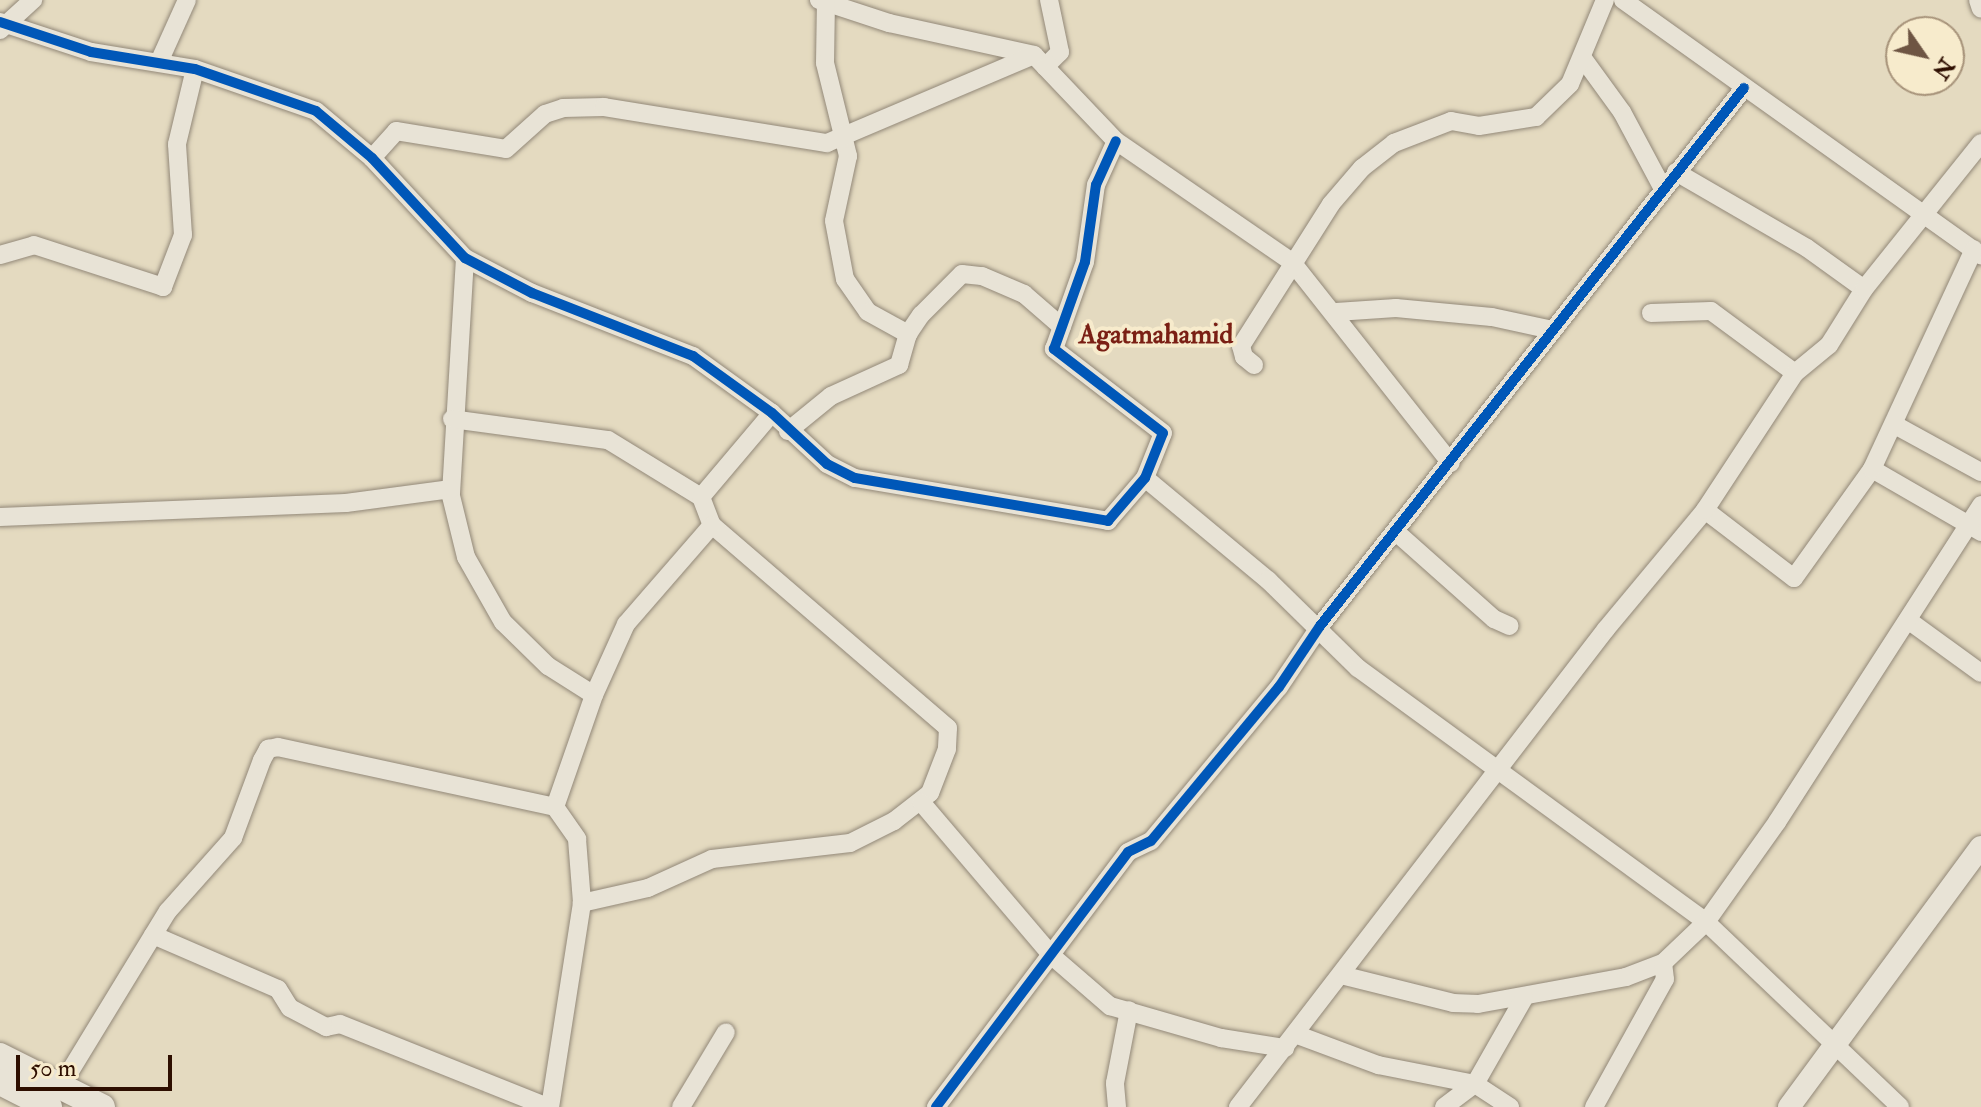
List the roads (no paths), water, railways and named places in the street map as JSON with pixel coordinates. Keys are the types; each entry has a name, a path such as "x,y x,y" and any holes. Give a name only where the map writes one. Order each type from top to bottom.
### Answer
{"main road":[{"path":"0,1056 55,1096"},
{"path":"0,1082 102,1107"}],"street":[{"path":"2,25 33,0"},
{"path":"159,62 187,0"},
{"path":"372,158 396,131 481,149 506,149 545,114 563,108 604,107 827,143 1060,52 1049,0"},
{"path":"1254,365 1244,357 1241,346 1289,277 1292,262 1331,204 1378,152 1451,121 1479,126 1536,117 1570,84 1605,0"},
{"path":"1623,0 1977,252 1872,469 1794,578 1705,510"},
{"path":"1978,0 1981,9"},
{"path":"908,334 868,312 845,279 834,221 848,156 846,137 825,63 824,1 889,23 1039,61 1116,141 1292,262 1336,312 1451,463"},
{"path":"2,25 61,45 195,69 316,111 372,158 465,258 532,293 661,339 772,413 827,464 855,478 1108,521 1120,512 1145,478 1163,433 1055,353 1085,262 1096,185 1116,141"},
{"path":"1582,57 1622,112 1662,187"},
{"path":"0,255 34,245 163,287 183,235 177,144 195,69"},
{"path":"936,1107 1128,852 1151,841 1279,687 1320,626 1451,463 1662,187 1744,88"},
{"path":"1238,1107 1705,510 1795,373 1829,345 1864,289 1927,215 1981,143"},
{"path":"1676,172 1807,248 1864,289"},
{"path":"465,258 452,419 451,489 466,557 495,612 548,666 594,695"},
{"path":"788,431 842,389 889,373 904,355 908,334 962,274 1000,282 1024,294 1062,327"},
{"path":"1336,312 1396,308 1492,317 1552,330"},
{"path":"1651,313 1711,311 1795,373"},
{"path":"701,497 772,413"},
{"path":"452,419 608,440 701,497 712,525 806,600 868,654 889,681 948,728 939,775 921,802 850,843 712,859 648,888 582,903"},
{"path":"1895,425 1981,472"},
{"path":"1872,469 1974,528"},
{"path":"1145,478 1320,626 1358,668 1706,922 1837,1043 1900,1107"},
{"path":"2,515 346,503 451,489"},
{"path":"1341,975 1453,1003 1524,998 1626,977 1663,963 1706,922 1908,620 1974,528 1981,505"},
{"path":"555,807 594,695 626,624 712,525"},
{"path":"1396,532 1494,619 1510,626"},
{"path":"1908,620 1981,673"},
{"path":"55,1096 153,935 233,838 268,749 278,747 555,807 577,839 582,903 548,1107 340,1024 326,1027 290,1008 278,989 153,935"},
{"path":"921,802 1052,956 1110,1006 1221,1038 1290,1041 1378,1065 1475,1084 1510,1107"},
{"path":"1789,1107 1979,853"},
{"path":"1594,1107 1659,992 1663,963"},
{"path":"1444,1107 1475,1084 1524,998"},
{"path":"1117,1107 1115,1083 1129,1010"},
{"path":"681,1107 726,1032"}],"district":[{"name":"Agatmahamid","path":"1156,335"}]}
